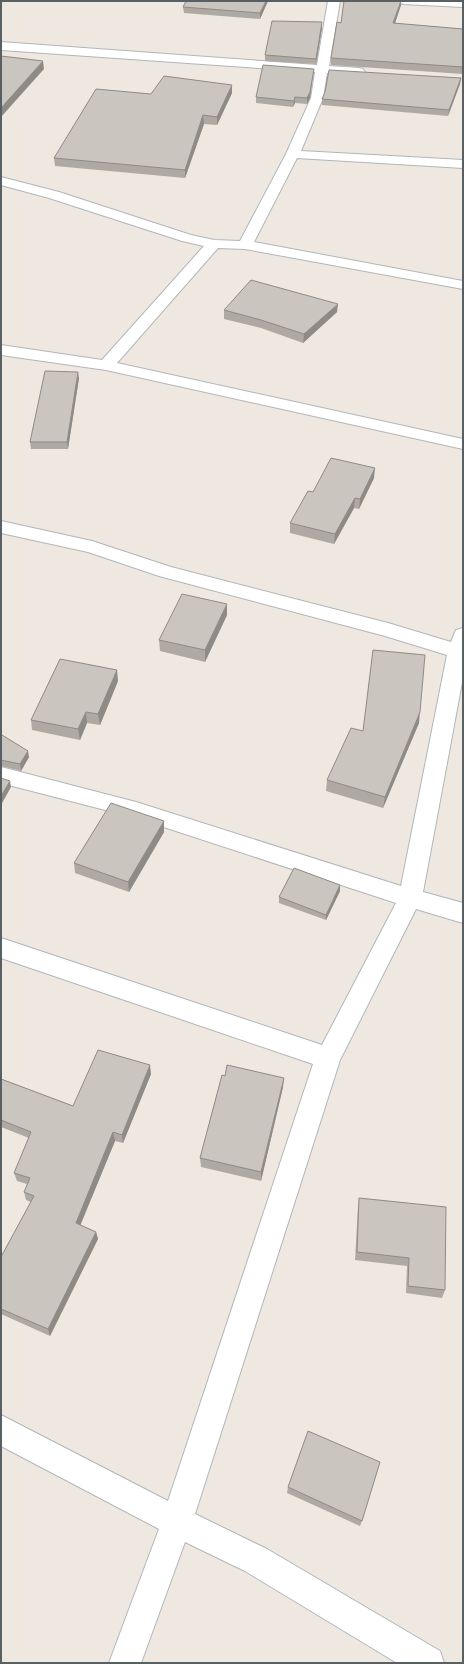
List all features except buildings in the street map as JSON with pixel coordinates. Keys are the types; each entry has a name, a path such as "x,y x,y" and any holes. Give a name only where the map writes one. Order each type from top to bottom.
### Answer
{"street":[{"path":"245,245 293,154 317,98 334,1"},
{"path":"403,1 463,4"},
{"path":"1,46 369,73"},
{"path":"293,154 463,164"},
{"path":"1,181 54,195 187,238 214,244 245,245 463,285"},
{"path":"106,364 214,244"},
{"path":"1,350 106,364 463,444"},
{"path":"1,527 92,547 166,572 388,630 461,646 410,898 328,1058 177,1522 125,1663"},
{"path":"1,775 136,810 410,898 463,913"},
{"path":"1,948 328,1058"},
{"path":"1,1430 177,1522 256,1560 428,1663"}]}
